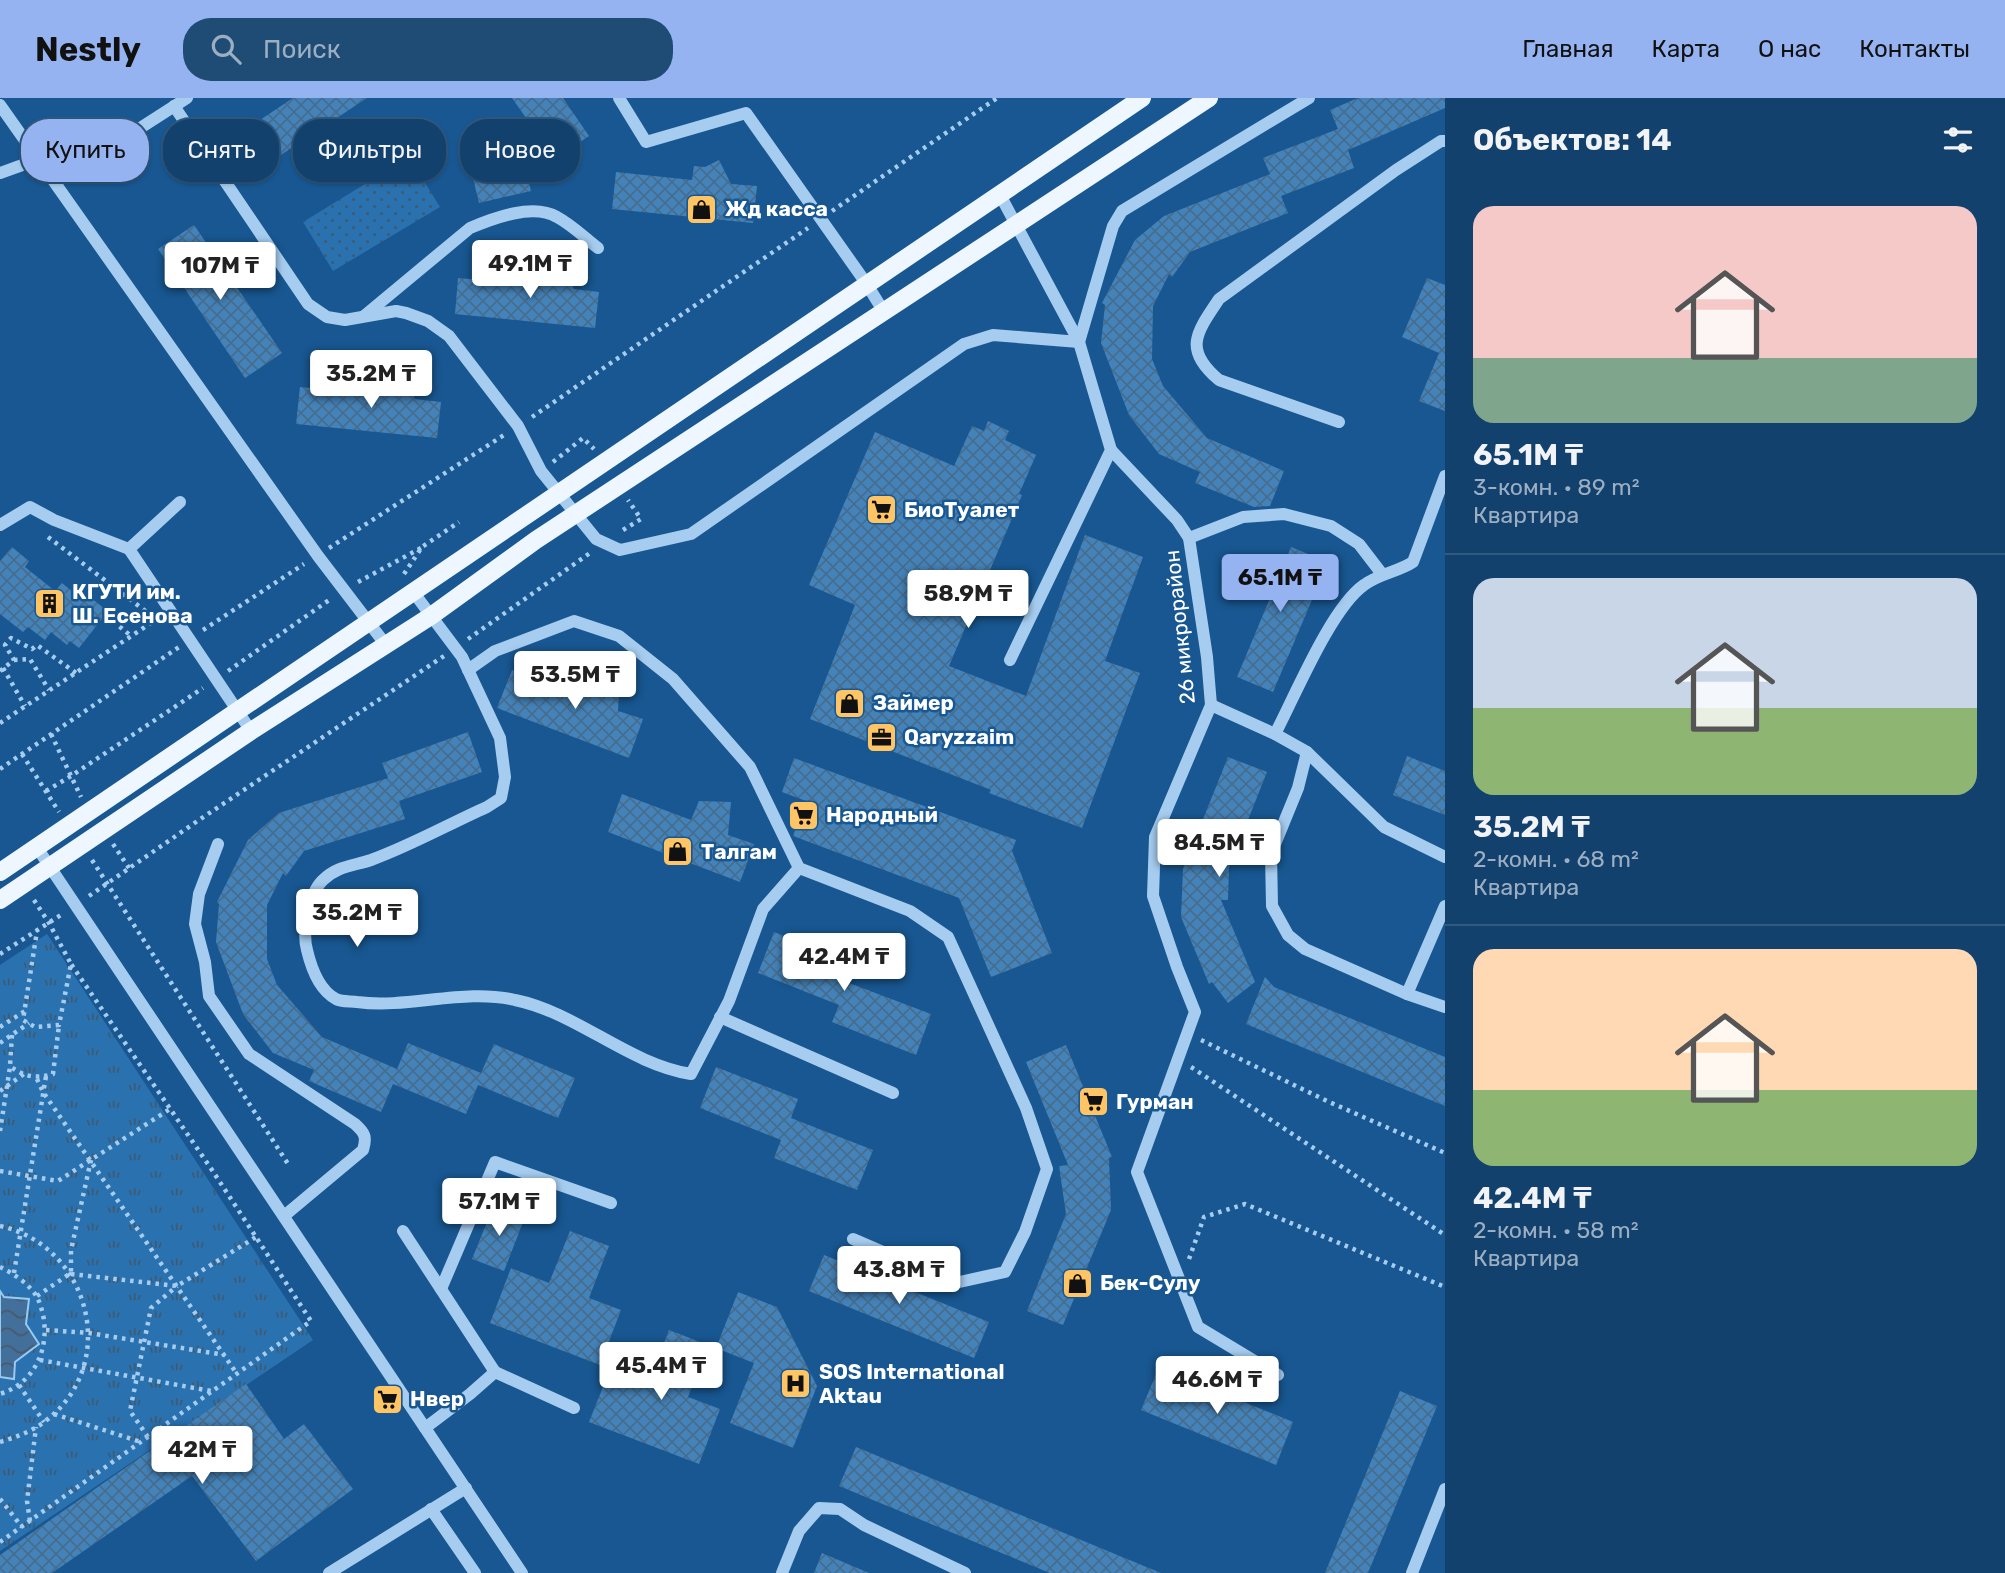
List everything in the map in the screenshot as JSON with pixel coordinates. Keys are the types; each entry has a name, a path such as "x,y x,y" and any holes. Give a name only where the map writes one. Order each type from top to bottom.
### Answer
{"main road":[{"path":"0,872 1142,98"},
{"path":"0,900 251,731 430,616 536,540 1209,98"}],"street":[{"path":"149,122 187,98"},
{"path":"619,98 646,142 746,113 884,312"},
{"path":"1079,342 1113,226 1122,211 1309,98"},
{"path":"0,105 21,134"},
{"path":"174,106 307,304 327,317 345,320 396,311 428,321 449,336 518,426 541,471 603,544 620,550 691,534 964,344 993,335 1079,342"},
{"path":"1339,422 1219,380 1203,367 1197,353 1200,327 1219,299 1396,170 1445,141"},
{"path":"0,173 21,165"},
{"path":"56,182 318,556 386,645"},
{"path":"999,193 1079,342 1111,450 1010,660"},
{"path":"361,318 470,228 488,220 520,213 546,213 556,216 598,248"},
{"name":"26 микрорайон","path":"1111,450 1177,520 1189,538 1207,657 1211,705 1155,837 1153,896 1195,1012 1137,1172 1198,1327 1278,1375"},
{"path":"1275,734 1339,610 1362,586 1382,574 1406,567 1413,562 1445,476"},
{"path":"129,549 180,502"},
{"path":"0,525 30,507 54,520 129,549 251,731"},
{"path":"1189,538 1243,517 1284,514 1331,526 1359,544 1382,574"},
{"path":"414,593 468,670 500,738 505,777 501,797 487,807 370,860 340,867 320,882 307,914 304,939 317,980 336,999 381,1005 499,996 532,1003 651,1062 676,1072 691,1074 729,1001 763,909 799,868"},
{"path":"468,670 495,651 574,621 619,636 673,679 750,766 799,868 910,911 948,937 1026,1108 1047,1170 1025,1232 1005,1272 955,1283 853,1239"},
{"path":"1211,705 1307,752 1384,827 1445,857"},
{"path":"1307,752 1298,788 1271,854 1272,906 1288,935 1305,949 1407,994 1445,1007"},
{"path":"218,844 199,894 195,924 205,962 208,996 249,1054 355,1124 364,1132 366,1139 363,1150 284,1216"},
{"path":"36,846 522,1573"},
{"path":"1407,994 1445,906"},
{"path":"720,1017 893,1093"},
{"path":"441,1289 495,1162 611,1202"},
{"path":"403,1231 495,1372 574,1408"},
{"path":"425,1427 495,1372"},
{"path":"329,1573 466,1488"},
{"path":"1412,1573 1445,1489"},
{"path":"782,1573 799,1531 819,1508 840,1509 864,1525 965,1573"},
{"path":"431,1509 475,1573"}],"path":[{"path":"0,769 190,639 518,426 997,98"},
{"path":"541,471 583,438 605,462"},
{"path":"0,954 455,648 640,519 620,487"},
{"path":"54,520 44,534 156,619"},
{"path":"46,790 216,679 344,590 422,547"},
{"path":"0,723 169,611"},
{"path":"113,621 131,636"},
{"path":"14,660 5,645 11,638 32,649 37,645 76,673"},
{"path":"26,706 2,669 14,660 30,659 50,690"},
{"path":"22,754 68,824"},
{"path":"82,845 290,1167"},
{"path":"0,1542 311,1321 71,964 49,923"},
{"path":"38,930 23,1020 35,1027 59,1025"},
{"path":"10,1066 37,1079 53,1074 71,964"},
{"path":"0,1027 24,1011"},
{"path":"0,1043 29,1023"},
{"path":"1187,1034 1327,1101 1445,1153"},
{"path":"0,1131 12,1035"},
{"path":"1178,1058 1445,1235"},
{"path":"0,1091 24,1074"},
{"path":"14,1273 46,1076"},
{"path":"37,1079 43,1092 237,1374"},
{"path":"0,1171 58,1181 170,1109"},
{"path":"71,1273 71,1250 91,1160"},
{"path":"1181,1283 1204,1217 1245,1204 1445,1287"},
{"path":"0,1226 20,1232 48,1249 71,1273 84,1302 89,1333 84,1367 72,1392 45,1422 19,1436 0,1442"},
{"path":"148,1437 130,1410 151,1308 177,1286 256,1237"},
{"path":"0,1267 14,1273 37,1296 46,1331 40,1360 19,1385 0,1394"},
{"path":"37,1296 71,1273 177,1286"},
{"path":"46,1331 89,1333 225,1355"},
{"path":"40,1360 213,1391"},
{"path":"19,1385 45,1422"},
{"path":"54,1414 141,1442"},
{"path":"30,1521 27,1501 36,1427"},
{"path":"0,1499 22,1527"}],"green space":[{"path":"368,182 424,182 440,207 333,271 303,222"},
{"path":"47,934 313,1340 0,1551 0,965"}],"water":[{"path":"0,1291 4,1297 29,1299 26,1324 39,1344 15,1362 14,1379 0,1377"}],"building":[{"path":"293,98 367,98 335,119 293,119 293,147 279,156 279,119 262,119"},
{"path":"512,98 563,98 577,119 527,119"},
{"path":"1358,98 1445,98 1445,108 1348,150 1354,168 1281,196 1288,213 1190,252 1172,277 1169,274 1153,306 1152,359 1163,386 1207,438 1284,471 1270,506 1254,507 1195,483 1200,472 1159,454 1129,415 1101,343 1105,305 1102,303 1135,240 1164,216 1270,174 1263,158 1338,129 1330,110"},
{"path":"580,123 589,136 580,142"},
{"path":"719,160 731,184 757,186 753,223 612,209 616,172 692,180 694,166 705,167"},
{"path":"474,182 529,182 531,191 479,203"},
{"path":"194,225 282,353 245,378 158,249"},
{"path":"561,265 574,289 599,292 595,328 455,314 458,278 534,285 536,271 548,272"},
{"path":"1427,278 1445,285 1445,411 1419,401 1439,353 1402,337"},
{"path":"403,375 415,399 441,402 437,438 296,424 300,387 376,395 378,381 389,382"},
{"path":"988,421 1009,431 1005,440 1036,455 1019,494 1022,495 949,666 1026,696 1085,535 1143,557 1105,661 1140,673 1082,828 989,793 991,790 810,719 855,605 809,585 875,432 954,466 972,426 984,431"},
{"name":"КГУТИ им. Ш. Есенова","path":"12,547 29,561 25,567 55,591 62,583 79,597 83,592 108,611 79,648 70,641 67,645 51,632 45,640 28,627 23,632 0,614 0,561"},
{"path":"1291,547 1328,562 1273,692 1237,677 1270,598 1250,590 1254,581 1254,564 1285,562"},
{"path":"512,670 581,696 589,677 620,678 618,711 643,719 629,758 497,708"},
{"path":"468,732 482,772 399,801 405,819 304,851 286,876 283,873 267,905 267,959 277,985 322,1037 397,1069 408,1043 481,1073 494,1044 575,1078 558,1118 478,1085 466,1114 393,1084 381,1112 309,1081 314,1070 273,1053 243,1014 216,942 217,902 248,840 279,813 388,778 382,763"},
{"path":"1407,756 1445,771 1445,815 1393,795"},
{"path":"1228,757 1267,772 1229,868 1228,900 1221,900 1255,982 1228,1003 1212,982 1209,984 1181,917 1183,869"},
{"path":"794,758 1016,840 1012,851 1052,953 991,977 959,898 793,836 806,801 782,792"},
{"path":"622,794 691,820 699,801 731,802 728,835 754,844 740,882 608,832"},
{"path":"774,932 857,964 849,983 931,1014 916,1055 832,1022 839,1005 758,973"},
{"path":"1265,977 1274,987 1445,1057 1445,1106 1246,1024"},
{"path":"1066,1045 1112,1157 1109,1158 1111,1210 1063,1325 1027,1311 1066,1214 1059,1166 1068,1165 1026,1062"},
{"path":"716,1067 798,1099 791,1118 873,1150 857,1190 774,1158 781,1140 700,1108"},
{"path":"494,1205 525,1217 504,1271 472,1259"},
{"path":"570,1231 609,1246 589,1298 621,1310 600,1365 490,1323 511,1268 549,1283"},
{"path":"824,1255 989,1322 974,1358 809,1291"},
{"path":"738,1292 777,1307 817,1386 793,1448 730,1423 754,1363 716,1348"},
{"path":"669,1330 708,1345 688,1397 720,1409 699,1464 589,1422 611,1367 649,1382"},
{"path":"1159,1367 1293,1422 1276,1465 1141,1410"},
{"path":"246,1384 284,1439 304,1424 353,1489 256,1561 192,1476 52,1573 0,1573 0,1555"},
{"path":"1400,1391 1437,1406 1368,1573 1325,1573"},
{"path":"856,1447 1161,1573 1050,1573 839,1486"},
{"path":"822,1553 869,1573 814,1573"}],"place":[{"name":"Жд касса","path":"702,209"},
{"name":"БиоТуалет","path":"881,510"},
{"name":"КГУТИ им. Ш. Есенова","path":"49,604"},
{"name":"Займер","path":"850,703"},
{"name":"Qaryzzaim","path":"881,737"},
{"name":"Народный","path":"803,815"},
{"name":"Талгам","path":"678,852"},
{"name":"Гурман","path":"1093,1102"},
{"name":"Бек-Сулу","path":"1077,1283"},
{"name":"SOS International Aktau","path":"796,1384"},
{"name":"Нвер","path":"387,1399"}]}
